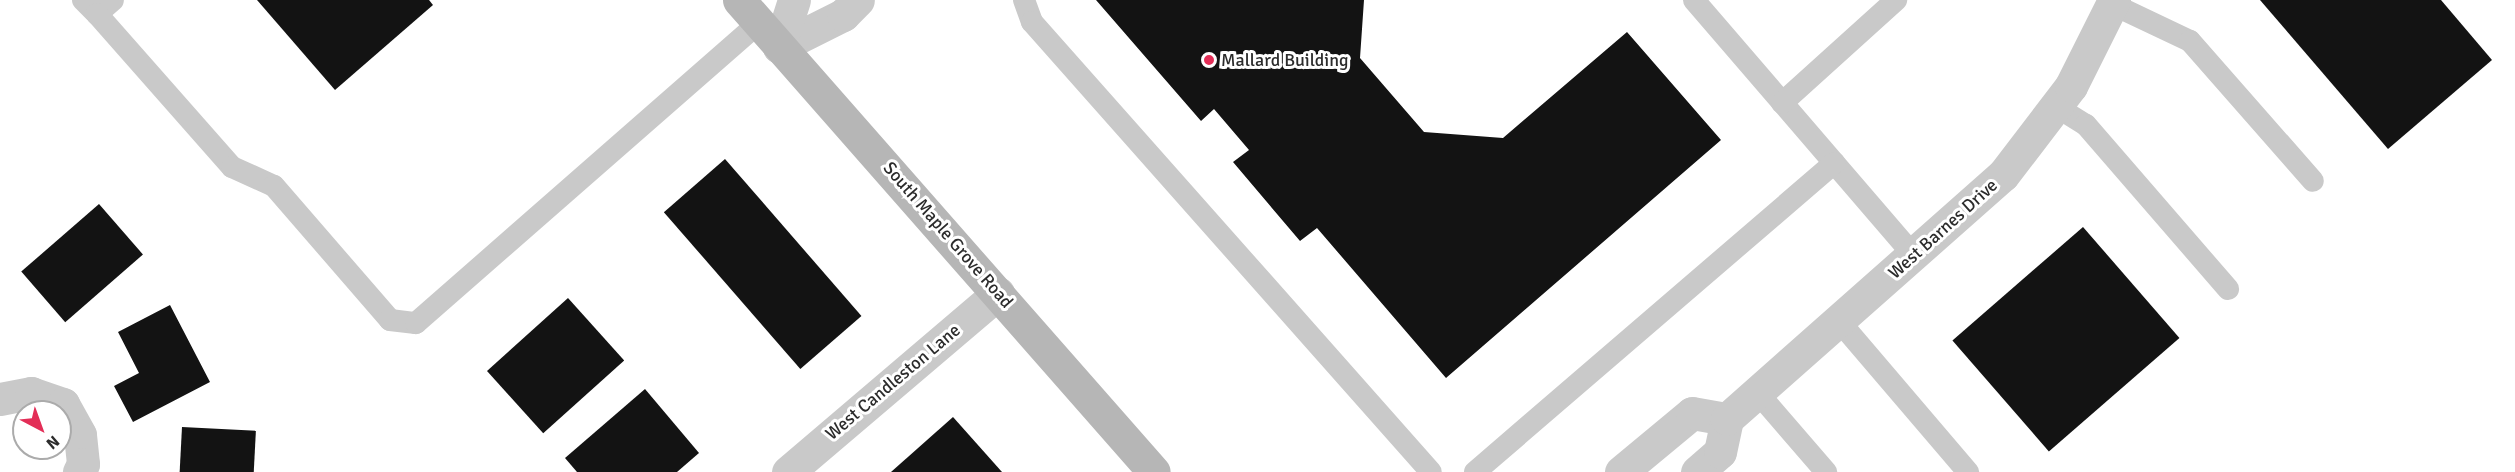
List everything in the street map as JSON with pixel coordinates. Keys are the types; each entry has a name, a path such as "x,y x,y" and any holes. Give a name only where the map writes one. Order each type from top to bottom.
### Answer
{"main road":[{"name":"South Maple Grove Road","path":"759,23 1154,472"}],"street":[{"path":"759,23 794,0"},
{"path":"759,23 843,15 858,0"},
{"name":"West Barnes Drive","path":"1727,419 2003,175 2057,107 2113,2"},
{"name":"West Candleston Lane","path":"802,468 998,293"},
{"path":"0,399 31,393 63,404 80,435 83,464 79,472"},
{"path":"1621,472 1692,413 1727,419 1720,452 1697,472"}],"lane":[{"path":"1024,0 1032,22 1431,472"},
{"path":"1694,0 1914,256"},
{"path":"1782,103 1896,0"},
{"path":"2113,2 2190,41 2313,181"},
{"path":"98,5 232,167 274,186 390,320 416,323 759,23"},
{"path":"2057,107 2086,125 2228,289"},
{"path":"1475,472 1834,163"},
{"path":"1839,321 1968,472"},
{"path":"1757,392 1826,472"}],"building":[{"path":"257,0 429,0 433,5 335,90"},
{"path":"1096,0 1364,0 1360,58 1424,132 1503,138 1627,32 1721,140 1446,378 1317,228 1300,241 1233,162 1249,150 1214,109 1201,121"},
{"path":"2260,0 2441,0 2492,60 2388,149"},
{"path":"725,159 861,316 800,369 664,212"},
{"path":"99,204 143,255 65,322 21,272"},
{"path":"2083,227 2179,338 2049,451 1952,340"},
{"path":"568,298 624,360 543,433 487,371"},
{"path":"170,305 210,382 133,422 114,386 139,373 118,332"},
{"path":"645,389 699,453 677,472 577,472 565,458"},
{"path":"953,417 1002,472 891,472"},
{"path":"182,427 256,431 254,472 180,472"}],"place":[{"name":"Mallard Building","path":"1209,60"}]}
